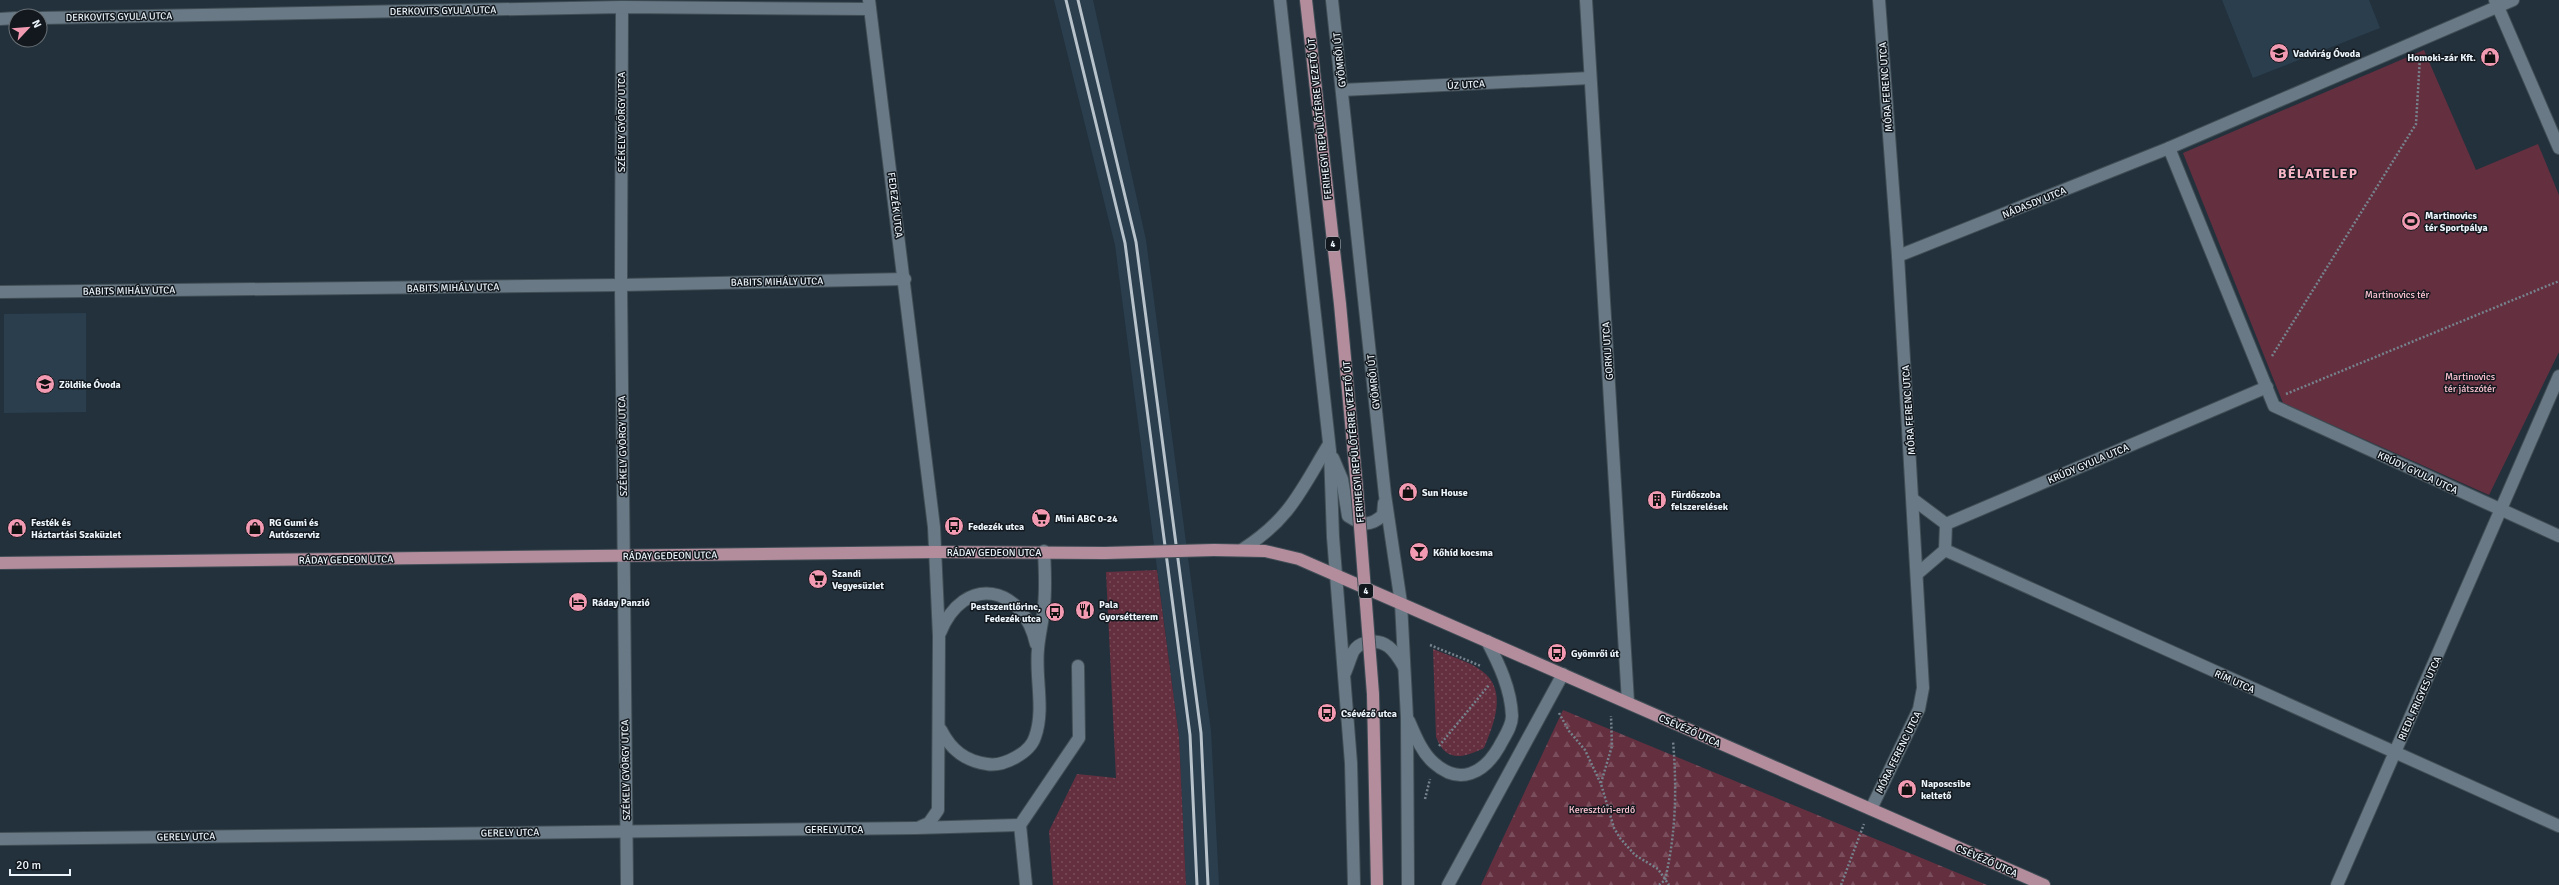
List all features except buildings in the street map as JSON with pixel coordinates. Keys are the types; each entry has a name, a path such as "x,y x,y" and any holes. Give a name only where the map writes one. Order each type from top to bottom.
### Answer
{"main road":[{"name":"FERIHEGYI REPÜLŐTÉRRE VEZETŐ ÚT","path":"1306,0 1340,304 1357,488 1373,694 1377,885"},
{"name":"RÁDAY GEDEON UTCA","path":"0,563 1044,551 1105,554 1243,549 1287,554 1336,574"},
{"name":"CSÉVÉZŐ UTCA","path":"1336,574 2044,885"}],"street":[{"path":"1280,0 1329,448 1336,574 1351,764 1354,885"},
{"name":"GYÖMRŐI ÚT","path":"1332,0 1384,495 1401,603 1406,672 1408,885"},
{"name":"GORKIJ UTCA","path":"1586,0 1628,702"},
{"name":"MÓRA FERENC UTCA","path":"1871,809 1919,709 1923,688 1914,500 1879,0"},
{"path":"2261,374 2169,148 2421,40 2496,3 2513,0"},
{"path":"2496,3 2559,148"},
{"name":"DERKOVITS GYULA UTCA","path":"48,18 592,4 622,7 869,5"},
{"name":"FEDEZÉK UTCA","path":"869,5 905,279 936,552 939,636 938,810 929,824 916,828"},
{"name":"SZÉKELY GYÖRGY UTCA","path":"622,7 621,285 627,885"},
{"name":"ÚZ UTCA","path":"1342,90 1590,78"},
{"name":"NÁDASDY UTCA","path":"1898,256 2169,148"},
{"name":"BABITS MIHÁLY UTCA","path":"0,292 621,285 905,279"},
{"name":"KRÚDY GYULA UTCA","path":"2261,374 2274,406 2559,536"},
{"path":"2502,511 2559,376"},
{"name":"KRÚDY GYULA UTCA","path":"1946,524 2267,387"},
{"path":"1329,448 1342,479 1348,516 1361,524 1374,523 1384,515 1384,495"},
{"path":"1243,549 1265,535 1290,510 1329,448"},
{"path":"1914,500 1946,524 1945,550 1917,574"},
{"name":"RIEDL FRIGYES UTCA","path":"2337,885 2394,752 2502,511"},
{"name":"RÍM UTCA","path":"1945,550 2559,826"},
{"path":"939,727 947,744 957,753 974,762 992,765 1012,759 1024,751 1035,738 1038,721 1038,650 1045,596 1044,551"},
{"path":"939,636 948,615 962,600 977,593 993,593 1010,599 1022,611 1033,629 1038,650"},
{"path":"1344,678 1354,651 1360,644 1375,640 1386,644 1395,652 1406,672"},
{"path":"1407,718 1418,741 1433,762 1442,769 1453,774 1466,774 1484,768 1491,760 1510,726 1512,717 1506,685 1487,641"},
{"path":"1026,885 1020,824 1080,738 1078,666"},
{"path":"1448,885 1563,674"},
{"name":"GERELY UTCA","path":"0,839 626,830 916,828 1020,824"}],"path":[{"path":"2261,374 2416,124 2421,40"},
{"path":"2272,400 2559,281"},
{"path":"1430,645 1485,667"},
{"path":"1436,750 1494,679"},
{"path":"1558,710 1569,731 1585,750 1601,784 1614,828 1626,848 1658,869 1669,885"},
{"path":"1601,784 1606,772 1612,746 1611,716"},
{"path":"1659,885 1665,880 1673,843 1676,806 1672,736"},
{"path":"1424,802 1430,774"},
{"path":"1841,885 1851,854 1871,809"}],"shaded area":[{"path":"1054,0 1093,0 1146,240 1211,731 1219,885 1186,885 1179,737 1115,245"},
{"name":"Vadvirág Óvoda","path":"2222,0 2369,0 2380,28 2253,78"},
{"name":"Zöldike Óvoda","path":"86,313 86,412 4,413 4,314"}],"green space":[{"name":"Martinovics tér","path":"2424,50 2476,170 2538,144 2559,195 2559,352 2489,495 2283,403 2183,153"},
{"path":"1157,570 1179,737 1186,885 1053,885 1049,831 1077,774 1116,778 1106,572"},
{"path":"1433,649 1465,662 1482,671 1490,679 1495,688 1497,697 1495,718 1484,748 1462,756 1456,756 1450,755 1440,745 1436,737"},
{"name":"Keresztúri-erdő","path":"1563,710 1987,885 1481,885"}],"railway":[{"path":"1066,0 1125,243 1190,735 1197,885"},
{"path":"1078,0 1136,242 1201,733 1208,885"}],"place":[{"name":"Vadvirág Óvoda","path":"2279,53"},
{"name":"Homoki-zár Kft.","path":"2490,57"},
{"name":"Martinovics tér Sportpálya","path":"2411,221"},
{"name":"Zöldike Óvoda","path":"45,384"},
{"name":"Sun House","path":"1408,492"},
{"name":"Fürdőszoba felszerelések","path":"1657,500"},
{"name":"Mini ABC 0-24","path":"1041,518"},
{"name":"Fedezék utca","path":"954,526"},
{"name":"Festék és Háztartási Szaküzlet","path":"17,528"},
{"name":"RG Gumi és Autószerviz","path":"255,528"},
{"name":"Kőhíd kocsma","path":"1419,552"},
{"name":"Szandi Vegyesüzlet","path":"818,579"},
{"name":"Ráday Panzió","path":"578,602"},
{"name":"Pala Gyorsétterem","path":"1085,610"},
{"name":"Pestszentlőrinc, Fedezék utca","path":"1055,612"},
{"name":"Gyömrői út","path":"1557,653"},
{"name":"Csévéző utca","path":"1327,713"},
{"name":"Naposcsibe keltető","path":"1907,789"}],"district":[{"name":"BÉLATELEP","path":"2318,173"}],"park label":[{"name":"Martinovics tér játszótér","path":"2470,382"}]}
